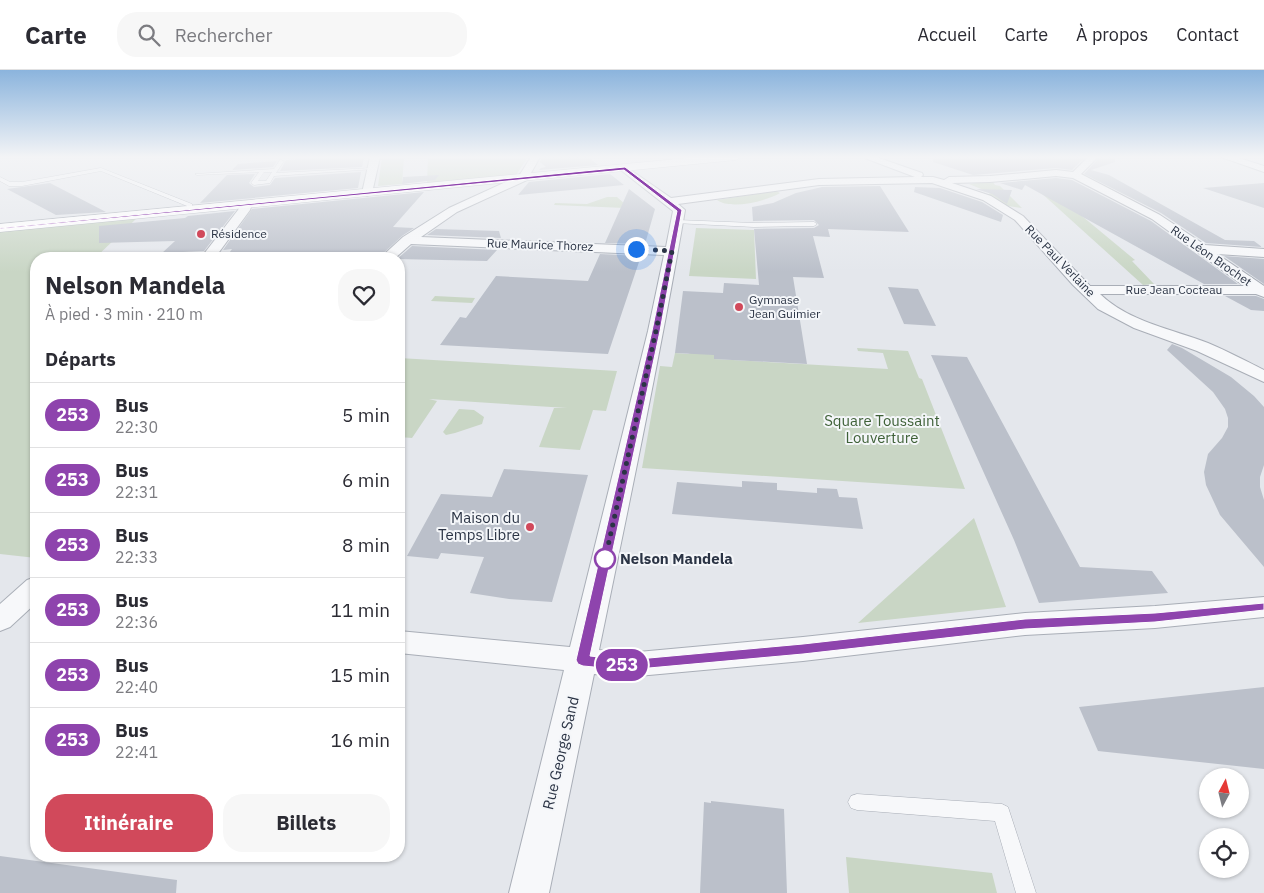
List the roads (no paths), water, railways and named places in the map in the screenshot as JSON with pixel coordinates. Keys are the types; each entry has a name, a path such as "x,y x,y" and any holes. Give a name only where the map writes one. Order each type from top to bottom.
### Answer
{"street":[{"path":"0,228 340,195"},
{"path":"394,252 408,240 453,210 485,195"},
{"path":"661,195 670,202"},
{"name":"Rue Paul Verlaine","path":"670,202 719,195"},
{"name":"Rue Paul Verlaine","path":"980,195 988,198 1019,218 1078,282 1103,306 1140,325 1203,347 1264,377"},
{"name":"Rue Léon Brochet","path":"1113,195 1156,217 1262,291"},
{"name":"Rue George Sand","path":"529,893 656,331 679,210 670,202"},
{"path":"211,252 244,210 246,204"},
{"name":"Rue Maurice Thorez","path":"408,240 672,251"},
{"path":"1203,249 1264,253"},
{"name":"Rue Jean Cocteau","path":"1087,290 1262,291"},
{"path":"405,643 627,665 803,649 1025,624 1155,617 1264,607"}],"lane":[{"path":"166,195 190,205 189,210"},
{"path":"677,222 754,225 814,224"},
{"path":"857,802 1002,813 1026,893"}],"place":[{"name":"Résidence","path":"201,234"},
{"name":"Gymnase Jean Guimier","path":"739,307"},
{"name":"Maison du Temps Libre","path":"530,527"},
{"name":"Nelson Mandela","path":"605,559"}],"park label":[{"name":"Square Toussaint Louverture","path":"882,430"}]}
